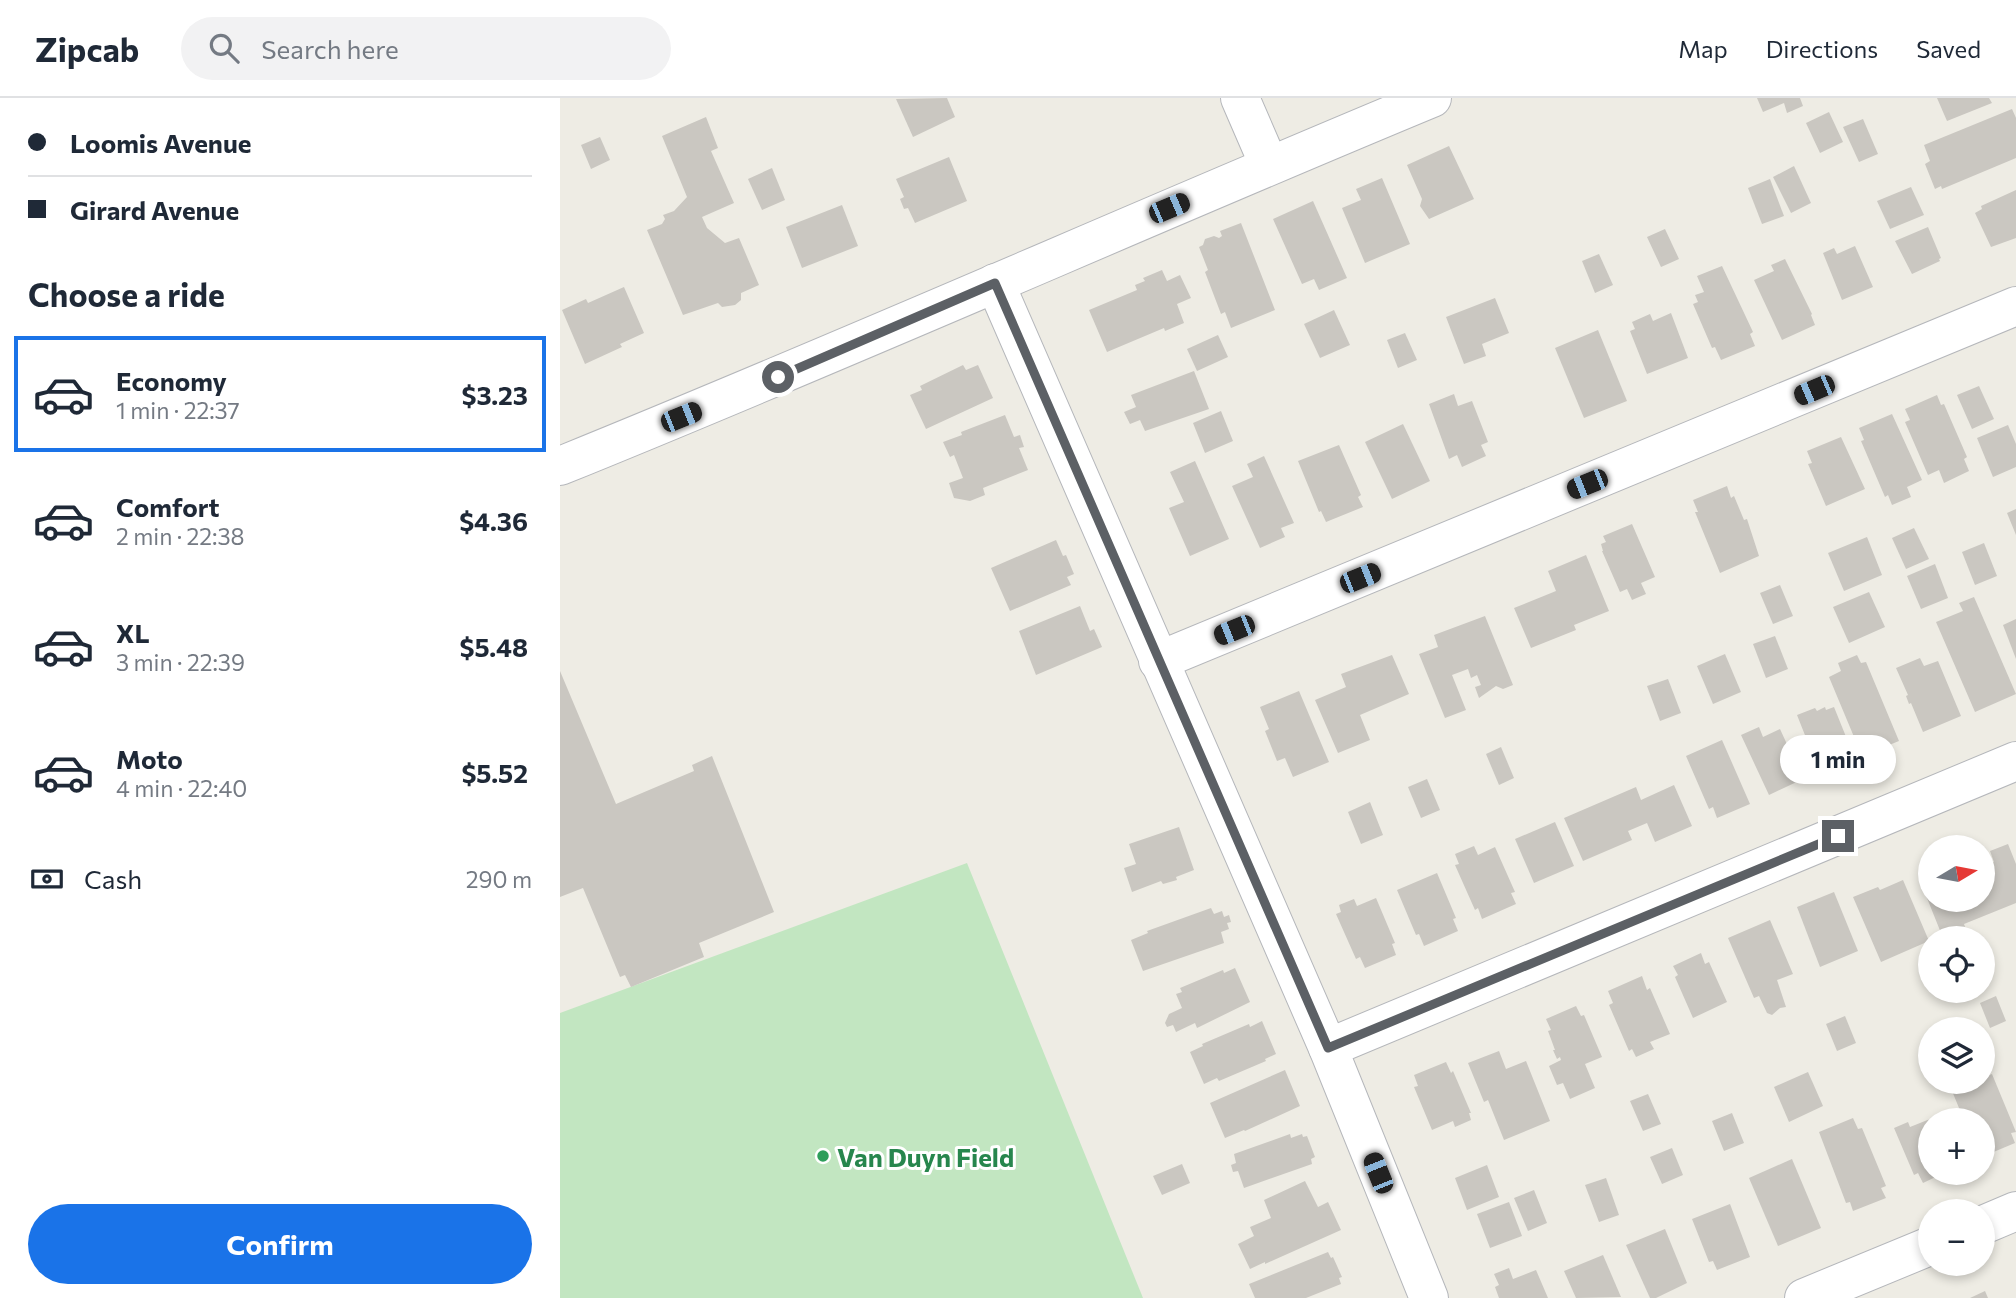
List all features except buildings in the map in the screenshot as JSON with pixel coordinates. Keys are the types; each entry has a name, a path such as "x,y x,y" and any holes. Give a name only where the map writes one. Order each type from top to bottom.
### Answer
{"street":[{"path":"1240,98 1269,165"},
{"path":"560,466 754,388 1269,165 1432,98"},
{"path":"995,283 1328,1048 1429,1298"},
{"path":"1158,661 2016,306"},
{"path":"1328,1048 2016,761"},
{"path":"1995,1220 2016,1211"},
{"path":"1804,1298 1918,1251"}],"green space":[{"name":"Van Duyn Field","path":"967,863 1143,1298 560,1298 560,1013"}],"place":[{"name":"Van Duyn Field","path":"823,1156"}],"route":[{"path":"778,377 995,283 1328,1048 1838,836"}]}
